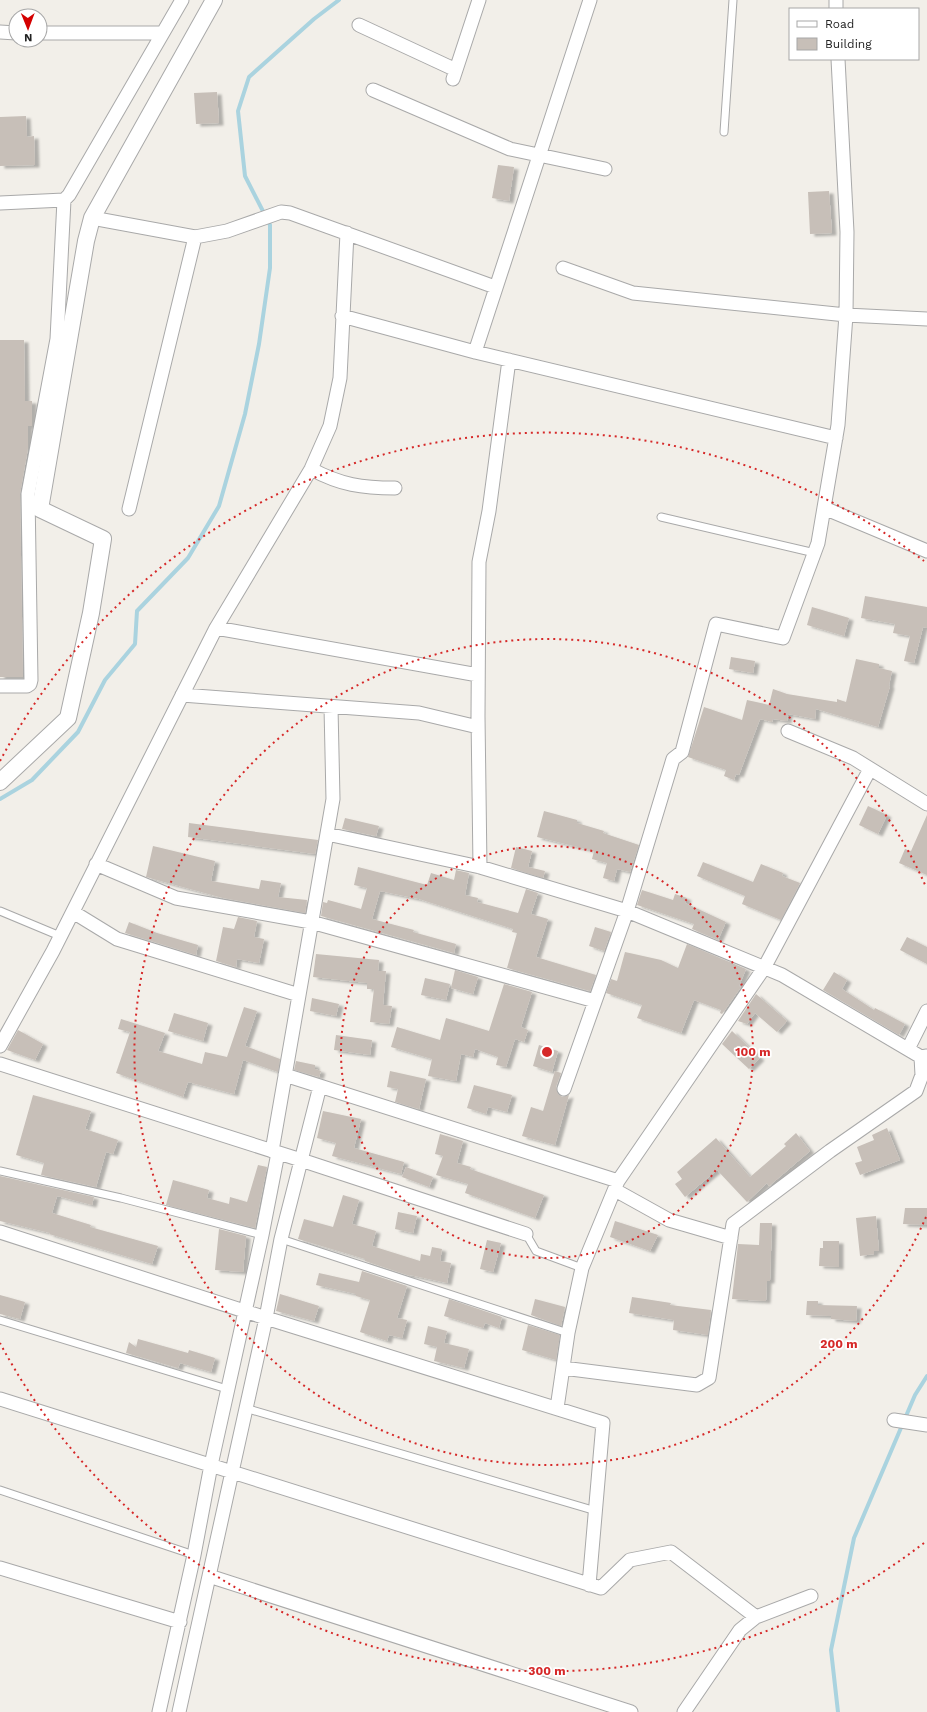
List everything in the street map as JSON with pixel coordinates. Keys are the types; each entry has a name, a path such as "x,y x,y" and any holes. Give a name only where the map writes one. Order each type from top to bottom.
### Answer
{"street":[{"path":"0,686 27,686 30,684 31,680 28,494 57,339 64,200 69,195 182,0"},
{"path":"0,782 68,718 91,613 102,546 103,539 40,509 86,241 92,218 214,0"},
{"path":"359,25 455,74 479,0"},
{"path":"475,352 590,0"},
{"path":"48,33 162,33"},
{"path":"564,1089 627,911 673,759 682,752 716,624 783,638 818,543 836,438 846,315 847,232 838,60"},
{"path":"373,90 510,149 605,169"},
{"path":"0,203 64,200"},
{"path":"92,218 195,237 226,232 281,212 290,212 495,287"},
{"path":"0,1046 73,912 216,628 311,469 330,426 340,378 347,233"},
{"path":"129,509 195,237"},
{"path":"563,268 633,292 846,315 927,319"},
{"path":"342,316 475,352 836,438"},
{"path":"480,867 478,727 479,562 489,511 508,360"},
{"path":"311,469 330,480 351,486 395,488"},
{"path":"824,508 927,551"},
{"path":"216,628 478,675"},
{"path":"182,696 419,713 478,727"},
{"path":"159,1712 180,1622 244,1311 262,1235 285,1075 333,799 331,707"},
{"path":"788,731 852,758 927,804"},
{"path":"557,1408 568,1333 582,1268 616,1186 764,968 870,769"},
{"path":"327,834 480,867 627,911 782,975 908,1049 924,1056 922,1075 916,1091 830,1151 733,1224 709,1378 697,1385 563,1368"},
{"path":"96,864 176,898 311,922 595,1001"},
{"path":"73,912 117,939 299,995"},
{"path":"908,1049 927,1010"},
{"path":"0,1064 301,1160 526,1234"},
{"path":"285,1075 616,1186 669,1220 731,1238"},
{"path":"179,1712 266,1318 280,1239 320,1086"},
{"path":"0,1232 266,1318 603,1423 589,1585"},
{"path":"0,1399 601,1588 630,1560 671,1552 756,1616"},
{"path":"894,1420 927,1425"},
{"path":"0,1568 180,1622"},
{"path":"209,1576 631,1712"},
{"path":"684,1712 740,1630 756,1616 811,1596"}],"lane":[{"path":"724,132 733,0"},
{"path":"661,517 814,553"},
{"path":"0,911 60,936"},
{"path":"0,1171 121,1198 262,1235"},
{"path":"526,1234 536,1251 582,1268"},
{"path":"280,1239 568,1333"},
{"path":"0,1320 227,1390"},
{"path":"245,1408 596,1511"},
{"path":"0,1490 194,1555"}],"building":[{"path":"217,92 219,123 196,124 194,93"},
{"path":"26,116 27,137 34,136 35,165 0,166 0,117"},
{"path":"498,165 514,167 509,201 492,198"},
{"path":"829,191 832,233 810,234 808,192"},
{"path":"0,340 24,340 25,401 32,401 32,426 28,426 28,448 20,494 23,677 0,677"},
{"path":"865,596 927,607 927,628 923,627 914,663 904,661 910,636 893,633 895,624 861,618"},
{"path":"812,607 849,618 844,636 807,625"},
{"path":"731,657 755,661 753,673 729,669"},
{"path":"856,659 879,664 879,668 892,671 890,686 878,727 816,709 815,719 788,714 787,721 773,719 772,722 760,719 739,775 736,774 734,780 724,776 726,770 688,757 704,707 742,720 747,700 769,705 773,689 787,694 837,702 837,699 846,702"},
{"path":"868,806 887,815 878,834 859,825"},
{"path":"544,811 577,820 577,823 604,831 603,833 639,845 630,872 617,869 614,881 603,878 607,863 592,859 594,851 537,837"},
{"path":"927,815 927,875 899,863 905,849 911,851"},
{"path":"345,818 379,826 376,836 342,829"},
{"path":"189,823 318,840 315,854 188,837"},
{"path":"153,846 215,861 211,881 259,889 261,880 281,883 278,897 307,900 305,913 223,898 146,877"},
{"path":"516,847 532,851 528,867 545,871 543,878 511,868"},
{"path":"703,862 753,882 761,864 783,873 782,876 800,883 781,920 742,904 745,896 697,876"},
{"path":"358,867 427,885 431,873 454,880 456,870 469,873 465,895 478,898 477,902 518,913 526,889 538,893 531,914 548,919 536,957 596,975 590,991 507,968 517,933 512,932 513,929 419,899 380,891 372,919 414,930 413,932 456,944 454,953 321,916 323,902 327,903 328,900 361,909 367,888 354,885"},
{"path":"642,890 673,900 675,894 687,898 685,903 726,922 718,940 692,929 694,924 637,905"},
{"path":"238,917 257,921 254,937 264,939 259,963 237,959 236,967 216,961 223,927 234,929"},
{"path":"129,922 157,933 198,945 196,955 125,933"},
{"path":"595,927 611,932 604,951 589,946"},
{"path":"907,937 927,947 927,964 900,950"},
{"path":"687,944 746,969 739,986 741,987 722,1014 720,1013 721,1010 694,1000 681,1033 637,1018 642,1005 606,993 611,979 617,981 625,952 661,960 678,968"},
{"path":"316,954 379,960 378,971 386,971 383,1005 392,1006 389,1024 370,1022 374,989 367,989 367,983 313,977"},
{"path":"455,970 478,977 473,994 451,988"},
{"path":"834,972 847,980 842,989 874,1010 875,1008 905,1024 899,1035 823,990"},
{"path":"425,978 450,984 446,1000 421,995"},
{"path":"504,984 532,992 521,1027 528,1030 524,1042 515,1039 506,1067 496,1065 498,1057 475,1049 473,1057 461,1054 456,1081 428,1076 432,1059 391,1047 397,1027 440,1040 446,1018 489,1031"},
{"path":"756,994 787,1021 777,1032 755,1013 747,1024 738,1021"},
{"path":"312,998 339,1004 336,1016 310,1011"},
{"path":"244,1007 257,1011 245,1046 280,1059 278,1072 243,1060 234,1094 188,1082 183,1097 116,1073 130,1032 118,1029 121,1019 165,1033 158,1051 202,1064 205,1052 227,1057"},
{"path":"174,1013 208,1023 203,1041 168,1031"},
{"path":"18,1030 43,1044 35,1060 7,1050"},
{"path":"732,1031 760,1058 749,1069 722,1044"},
{"path":"336,1035 372,1040 370,1055 334,1050"},
{"path":"539,1045 558,1051 552,1072 533,1066"},
{"path":"296,1061 315,1065 315,1069 321,1071 319,1077 294,1070"},
{"path":"390,1071 426,1079 419,1109 395,1102 398,1089 387,1087"},
{"path":"555,1071 561,1073 556,1087 558,1094 562,1097 569,1095 555,1145 522,1136 531,1107 543,1111"},
{"path":"474,1085 512,1095 507,1112 488,1107 486,1114 467,1108"},
{"path":"33,1095 91,1111 85,1129 118,1140 113,1154 106,1152 96,1187 41,1175 44,1163 16,1155"},
{"path":"323,1111 361,1119 354,1148 404,1162 401,1174 332,1156 336,1143 317,1138"},
{"path":"887,1128 900,1160 860,1175 855,1163 862,1161 857,1147 874,1140 872,1135"},
{"path":"796,1133 810,1151 769,1186 767,1183 747,1202 717,1170 685,1197 675,1184 682,1179 677,1172 716,1138 750,1177 786,1146 784,1144"},
{"path":"440,1134 463,1141 457,1163 544,1195 535,1218 465,1193 468,1184 436,1175 443,1156 435,1154"},
{"path":"258,1165 267,1167 255,1228 166,1205 173,1180 209,1190 207,1198 229,1204 230,1197 247,1202"},
{"path":"406,1167 433,1177 429,1187 402,1177"},
{"path":"0,1176 94,1197 92,1205 57,1196 52,1213 91,1225 90,1227 158,1246 152,1264 49,1234 50,1233 0,1221"},
{"path":"343,1195 359,1200 352,1224 376,1231 372,1246 420,1261 421,1254 430,1256 432,1247 442,1249 440,1261 451,1263 447,1283 410,1276 365,1261 365,1259 298,1239 304,1219 333,1227"},
{"path":"905,1208 927,1208 927,1225 903,1224"},
{"path":"398,1212 417,1216 413,1233 395,1229"},
{"path":"876,1216 879,1251 874,1251 874,1254 860,1256 856,1218"},
{"path":"615,1221 658,1235 650,1251 610,1237"},
{"path":"760,1223 772,1223 770,1281 767,1281 766,1301 732,1299 738,1244 759,1245"},
{"path":"219,1229 246,1236 243,1272 215,1270"},
{"path":"487,1240 501,1243 493,1272 480,1269"},
{"path":"823,1241 839,1241 839,1267 819,1266 820,1248 823,1248"},
{"path":"362,1271 407,1286 397,1318 407,1320 402,1338 389,1335 387,1341 360,1332 370,1300 356,1296 356,1294 316,1285 319,1273 359,1282"},
{"path":"280,1294 319,1306 314,1321 276,1311"},
{"path":"0,1295 25,1302 20,1319 0,1314"},
{"path":"632,1297 671,1303 670,1305 711,1310 708,1335 673,1330 674,1320 629,1313"},
{"path":"449,1299 502,1317 499,1328 485,1323 483,1328 444,1316"},
{"path":"535,1299 565,1307 561,1326 531,1315"},
{"path":"807,1301 818,1301 818,1305 857,1306 856,1321 831,1319 831,1316 806,1315"},
{"path":"528,1325 560,1335 556,1360 522,1350"},
{"path":"428,1326 447,1331 444,1343 469,1349 464,1368 434,1361 437,1347 424,1344"},
{"path":"138,1339 188,1353 189,1350 215,1358 211,1372 180,1363 178,1368 126,1353 129,1342 136,1347"}],"waterway":[{"path":"0,799 32,780 78,732 105,680 135,644 137,611 188,558 219,506 245,414 259,344 270,268 270,225 245,176 238,111 249,77 314,19 339,0"},
{"path":"838,1712 831,1650 854,1538 915,1395 927,1376"}]}
